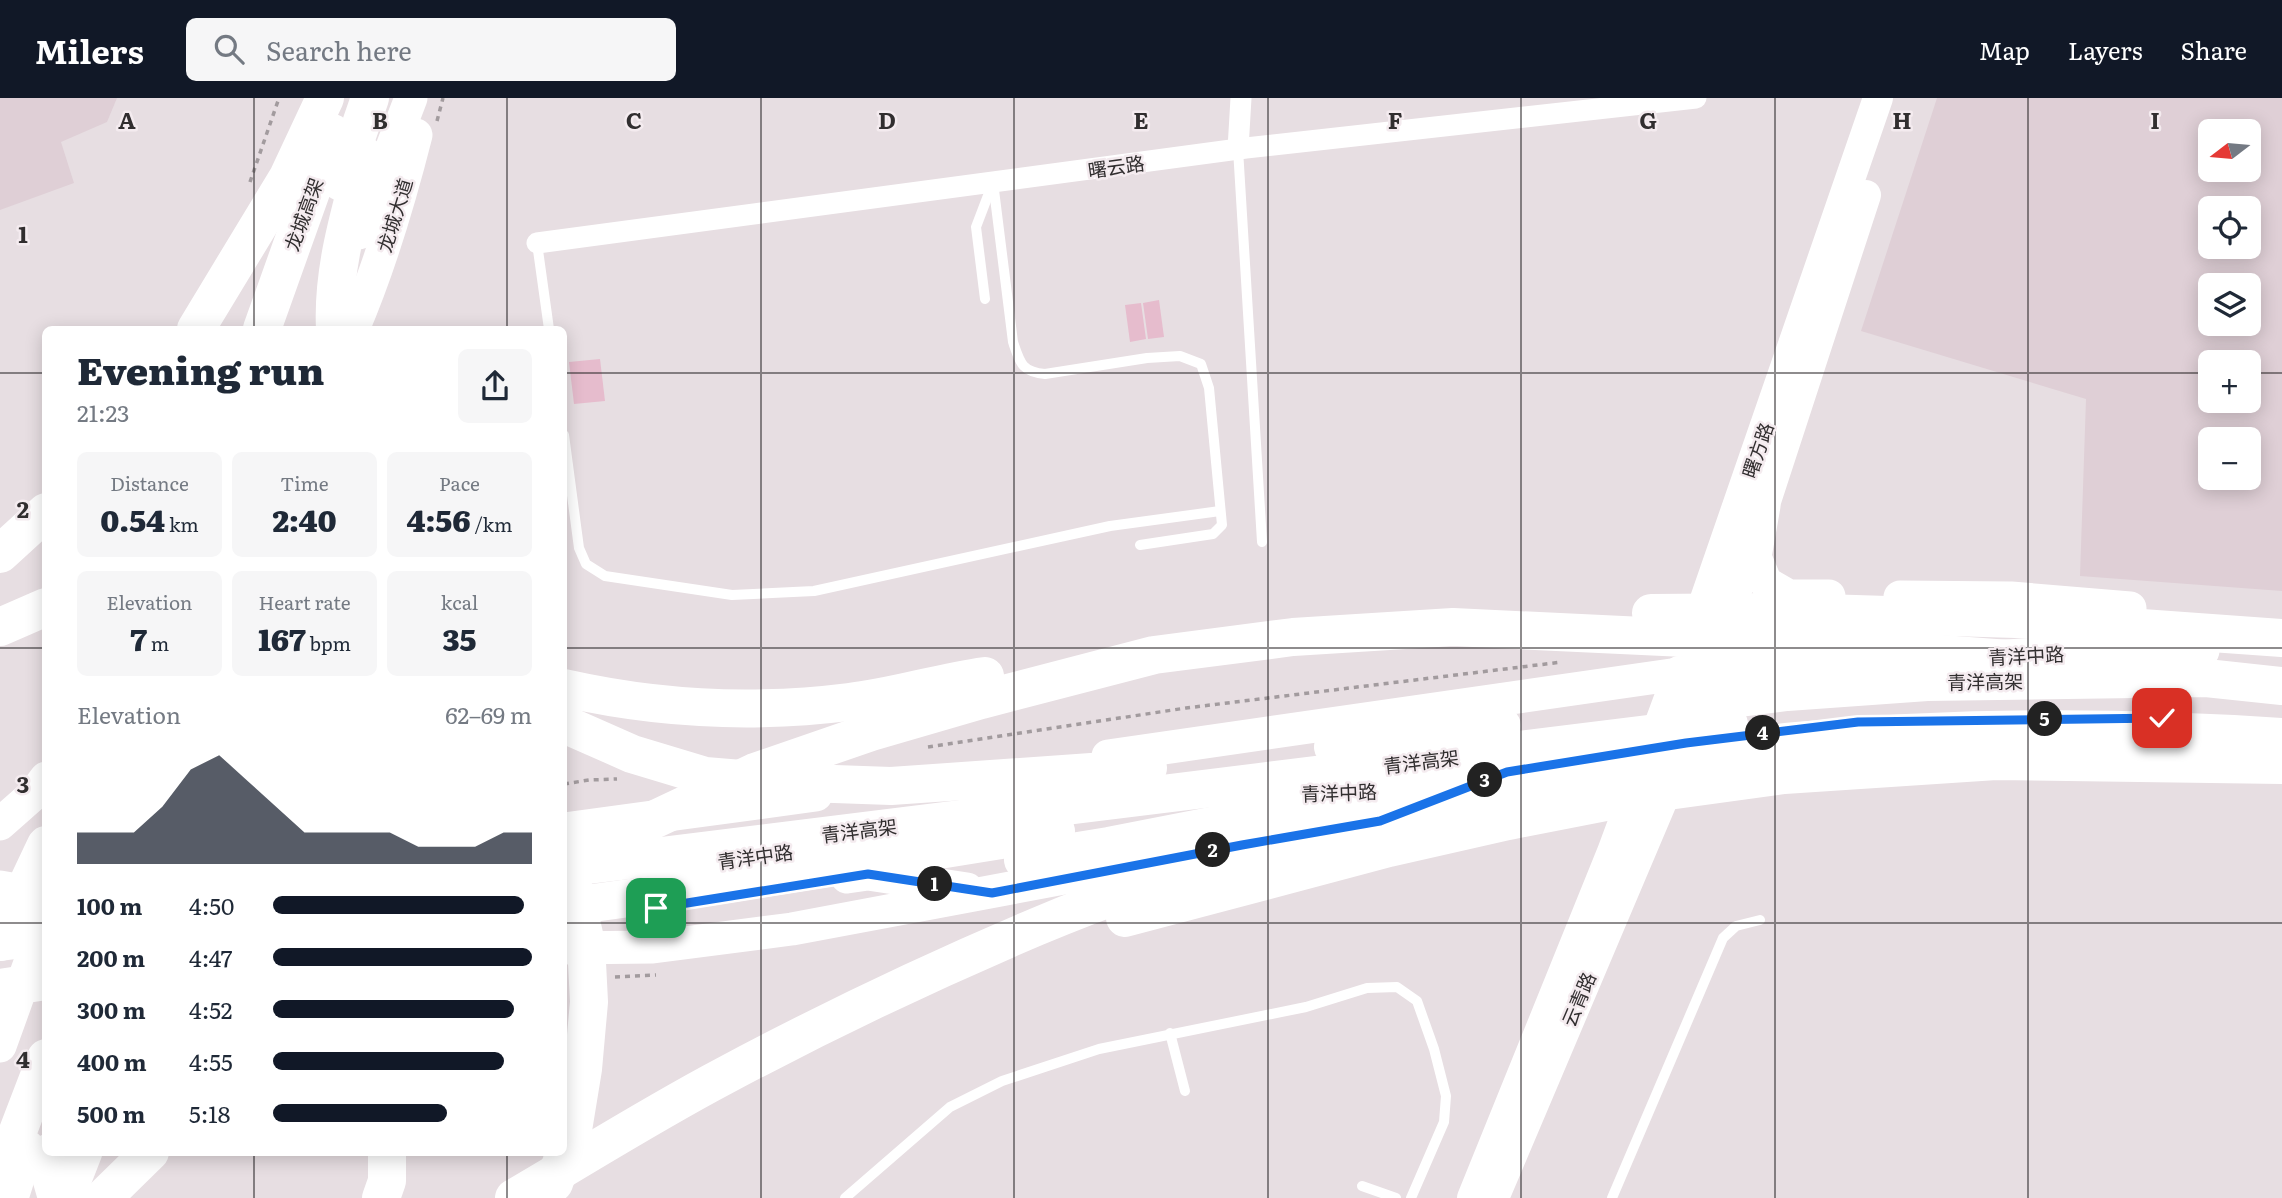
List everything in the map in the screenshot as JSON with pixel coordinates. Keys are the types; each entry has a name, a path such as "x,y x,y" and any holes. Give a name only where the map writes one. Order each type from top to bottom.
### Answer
{"highway":[{"path":"198,326 288,177 325,98"},
{"name":"龙城高架","path":"263,326 344,98"},
{"name":"龙城高架","path":"291,326 370,98"},
{"path":"335,326 334,310 344,233 381,98"},
{"path":"0,554 42,516"},
{"path":"0,627 42,609"},
{"path":"567,689 617,700 677,706 762,709 850,702 973,678 1293,637 1621,614 1791,612 2016,619 2282,638"},
{"path":"1453,627 1921,651 2206,678"},
{"path":"567,863 754,772 969,703 1154,655"},
{"name":"青洋高架","path":"567,845 1148,768 1303,751 1420,733 1518,725 1787,692 1927,682 2206,678 2282,686"},
{"name":"青洋高架","path":"567,864 1790,716 1928,706 2174,705 2282,718"},
{"path":"567,725 632,754 705,776 778,782 891,786 1148,768"},
{"path":"514,1198 720,1077 940,970 1040,926 1150,885 1346,823 1612,766 1793,742 1929,731 2173,730 2282,737"},
{"path":"567,907 709,887 1368,782 1554,745"},
{"path":"940,970 1067,932 1271,881 1389,848 1646,794 1784,775 1996,761 2282,766"},
{"path":"567,926 632,922 1108,846 1390,806"},
{"path":"0,942 42,853"},
{"path":"567,871 586,943 589,1002 583,1069 573,1130 567,1146"},
{"path":"0,917 42,912"},
{"path":"0,942 42,937"},
{"path":"0,1178 42,1068"},
{"path":"52,1156 50,1174 57,1198"},
{"path":"103,1198 146,1156"},
{"path":"381,1198 387,1181 387,1156"},
{"path":"548,1198 563,1156"}],"main road":[{"path":"246,326 318,98"},
{"path":"320,326 411,98"},
{"name":"龙城大道","path":"354,326 393,223 426,98"},
{"path":"1764,506 1755,557 1766,583 1789,596 2011,598 2282,621"},
{"path":"1713,669 2011,598"},
{"name":"青洋中路","path":"567,829 1205,743 1713,669 2163,648 2282,655"},
{"name":"青洋中路","path":"567,883 1159,800 1390,806 1509,786 1657,774 1858,722 2162,718 2242,722 2282,728"},
{"path":"1509,786 1920,747 2220,749 2282,757"},
{"path":"1657,774 1782,790 2282,766"},
{"path":"0,824 42,783"},
{"path":"567,808 752,804"},
{"path":"567,948 653,947 792,929 1242,845 1390,806"},
{"path":"567,907 656,908 868,874 992,893"},
{"path":"0,887 42,895"},
{"path":"0,903 42,897"},
{"path":"0,1046 42,929"},
{"path":"12,1198 42,1102"},
{"path":"38,1198 52,1156"},
{"path":"68,1198 84,1156"}],"street":[{"path":"1238,149 1241,98"},
{"name":"曙云路","path":"537,243 1238,149 1609,103 1696,98"},
{"name":"曙方路","path":"1657,774 1678,674 1719,564 1878,98"},
{"name":"曙方路","path":"1657,774 1713,669 1899,98"},
{"name":"云青路","path":"1493,1195 1657,774"}],"lane":[{"path":"1238,149 1262,542"},
{"path":"985,299 976,227 993,182"},
{"path":"993,182 1013,342 1020,362 1030,373 1045,374 1147,358 1180,356 1201,364 1209,388 1222,525 1213,534 1140,545"},
{"path":"537,243 549,326"},
{"path":"567,478 579,548 586,564 604,576 732,595 814,591 1110,526 1220,511"},
{"path":"1612,1198 1723,938 1736,926 1760,920"},
{"path":"845,1198 950,1107 1014,1077 1099,1049 1306,1007 1367,988 1397,987 1417,1001 1434,1049 1446,1096 1444,1122 1410,1198"},
{"path":"1170,1033 1185,1091"},
{"path":"1362,1186 1396,1198"}],"path":[{"path":"927,747 1186,708 1569,662"},
{"path":"567,784 627,779"}],"shaded area":[{"path":"0,98 117,98 107,122 61,142 74,183 0,210"},
{"path":"1937,98 2282,98 2282,591 2080,576 2086,399 1861,331"},
{"path":"1159,300 1164,337 1148,339 1143,303"},
{"path":"1141,303 1146,339 1130,342 1125,305"},
{"path":"600,359 605,401 574,404 569,362"}],"route":[{"path":"656,908 868,874 992,893 1380,821 1507,772 1686,743 1858,722 2162,718"}]}
